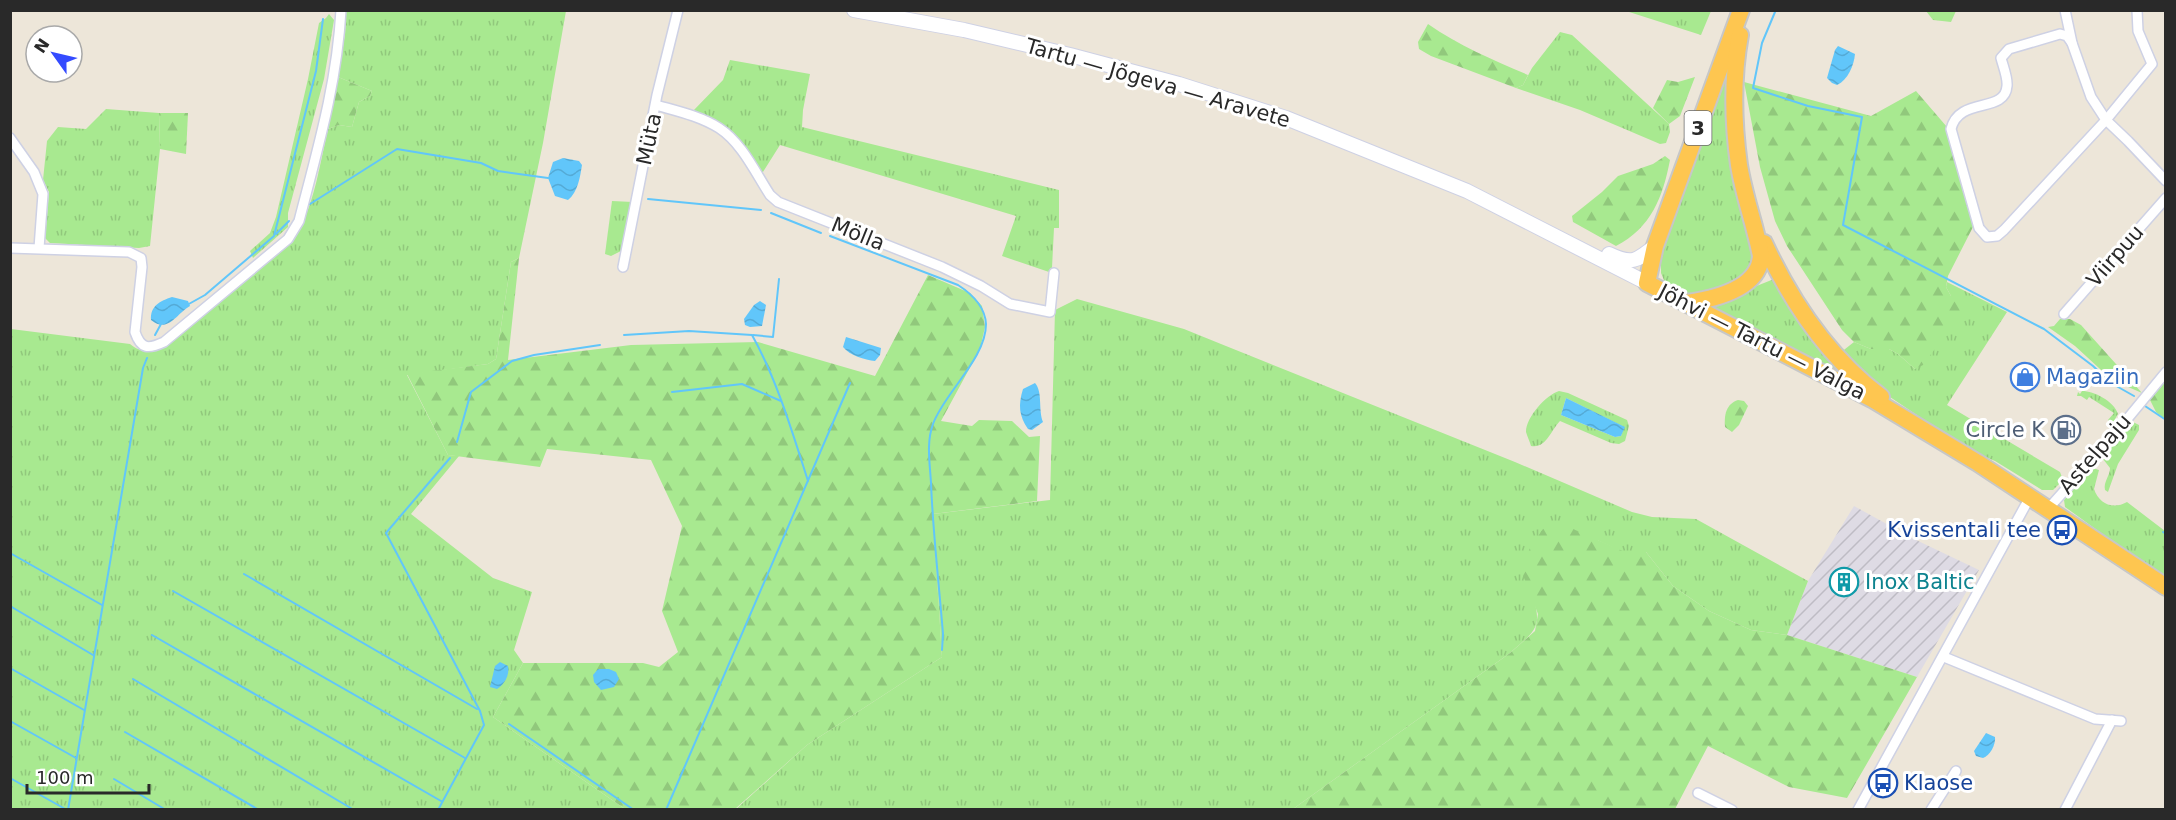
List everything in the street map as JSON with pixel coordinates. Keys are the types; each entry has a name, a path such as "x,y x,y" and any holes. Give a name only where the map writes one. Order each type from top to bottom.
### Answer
{"highway":[{"name":"Jõhvi — Tartu — Valga","path":"1741,10 1655,246 1647,282 1872,399 2030,497 2166,587"},
{"path":"1687,303 1705,300 1746,283 1761,265 1761,256 1739,166 1734,107 1737,50 1746,10"},
{"path":"1747,200 1779,276 1824,340 1846,366 1876,393 1935,437"}],"main road":[{"name":"Tartu — Jõgeva — Aravete","path":"854,10 964,30 1059,52 1179,84 1286,118 1455,186 1647,282"},
{"path":"1544,229 1558,230 1624,262 1641,258 1655,246"}],"street":[{"path":"10,248 129,252 141,258 135,332 138,341 145,346 154,347 164,342 288,239 300,221 330,103 339,46 341,10"},
{"name":"Müta","path":"623,267 662,73 678,10"},
{"path":"2065,10 2072,43 2091,97 2106,120 2166,181"},
{"path":"2072,43 2067,36 2060,34 2008,49 2001,58 2007,86 2004,93 1997,101 1961,112 1954,119 1952,129 1978,228 1987,237 1997,236 2004,230 2106,120 2152,64 2138,31 2137,10"},
{"name":"Mölla","path":"656,105 694,116 720,128 752,165 770,195 777,202 942,267 981,286 1010,304 1050,312 1054,273"},
{"path":"10,138 34,172 43,194 39,248"},
{"name":"Viirpuu","path":"2064,314 2166,198"},
{"name":"Astelpaju","path":"2048,509 2166,372"},
{"path":"1858,810 2030,497"},
{"path":"1944,657 2095,719 2117,721 2064,810"},
{"path":"1931,810 1956,771"},
{"path":"1698,793 1732,810"}],"shaded area":[{"path":"1854,506 1914,539 1979,570 1917,677 1787,635 1808,581"}],"green space":[{"path":"346,11 566,11 543,143 519,258 511,262 496,359 488,364 407,375 448,455 459,456 411,514 493,578 532,592 514,650 523,663 493,717 625,809 11,810 11,329 130,344 146,351 163,348 286,247 295,236 309,208 328,129 339,125 352,127 359,102 370,96 372,91 338,77"},
{"path":"1626,11 1711,11 1701,35"},
{"path":"1926,11 1956,11 1951,22 1933,20"},
{"path":"329,14 334,20 324,79 288,213 288,227 253,258 250,251 270,233 276,217 319,23"},
{"path":"1428,24 1464,46 1528,75 1523,85 1516,88 1431,56 1419,49 1418,42"},
{"path":"1560,32 1572,35 1669,124 1670,132 1666,143 1660,144 1580,110 1516,88 1523,85 1532,68"},
{"path":"730,60 810,74 802,127 1059,190 1059,228 1054,228 1052,268 1049,272 1002,256 1016,216 780,145 761,175 749,156 693,111 723,80"},
{"path":"338,77 372,91 370,96 359,102 352,127 339,125 328,129"},
{"path":"1695,77 1680,116 1669,124 1653,108 1667,80 1678,82"},
{"path":"1725,77 1730,154 1756,256 1745,279 1716,290 1689,295 1666,285 1661,273 1661,253"},
{"path":"1744,82 1871,116 1916,91 1947,127 1973,227 1948,276 1946,287 1951,296 1966,307 1923,365 1915,369 1889,349 1871,349 1854,342 1842,330 1787,246 1775,221 1760,167"},
{"path":"106,109 159,113 160,149 150,246 139,248 50,243 45,238 49,192 43,180 47,141 58,127 86,129"},
{"path":"159,113 188,113 186,154 160,149"},
{"path":"1665,156 1670,160 1659,199 1647,221 1628,239 1616,246 1573,222 1572,216 1618,176 1653,164"},
{"path":"612,201 633,202 623,250 611,256 605,254"},
{"path":"519,258 508,360 631,345 758,342 875,376 928,275 970,293 982,306 985,327 980,349 941,421 972,426 979,420 1012,421 1029,437 1040,436 1037,501 933,514 942,657 807,745 735,809 625,809 493,717 523,663 643,663 659,667 678,652 662,611 682,526 651,460 547,449 540,467 448,455 407,374 488,364 496,359 511,262"},
{"path":"1774,279 1839,367 1837,370 1712,310 1711,306 1714,303"},
{"path":"1947,282 2007,312 1947,405 2060,472 2063,480 2053,490 2042,490 1995,461 1969,450 1884,393 1840,353 1854,342 1871,349 1889,349 1915,369 1951,296 1946,287"},
{"path":"1077,299 1184,329 1515,462 1632,512 1652,517 1696,519 1808,581 1787,635 1751,630 1709,611 1673,586 1646,552 1625,553 1597,540 1532,593 1537,614 1535,628 1510,653 1293,809 735,810 807,745 942,657 933,514 1050,500 1055,310"},
{"path":"2060,319 2070,319 2081,325 2142,393 2112,380 2075,346 2048,327 2054,326"},
{"path":"2165,378 2165,419 2156,412 2149,398"},
{"path":"1559,391 1568,393 1627,420 1629,426 1625,441 1619,444 1611,443 1560,421 1541,445 1531,446 1526,432 1529,420 1538,407","holes":["1566,398 1624,427 1621,436 1615,437 1561,415"]},
{"path":"2082,391 2098,395 2116,409 2118,414 2111,426 2108,420 2114,413 2089,397 2087,400 2077,396 2078,392 2080,394"},
{"path":"1738,400 1744,401 1748,406 1739,425 1732,432 1725,427 1726,414 1728,407"},
{"path":"2133,422 2139,425 2139,430 2118,464 2108,492 2105,487 2110,468 2102,455"},
{"path":"2093,468 2099,470 2094,489 2103,502 2117,505 2127,502 2165,531 2165,579 2065,507 2064,500"},
{"path":"1564,525 1625,552 1646,552 1673,586 1709,611 1751,630 1787,635 1917,677 1847,798 1789,787 1708,746 1675,809 1293,809 1510,653 1535,631 1538,614 1521,570 1530,548 1543,529"}],"water":[{"path":"1838,46 1855,54 1850,72 1837,85 1827,78"},
{"path":"563,158 579,161 582,165 576,189 568,200 555,196 548,178 553,162"},
{"path":"172,297 188,301 190,306 167,324 157,324 151,320 154,308"},
{"path":"760,301 766,305 762,326 745,325 744,319 754,305"},
{"path":"846,337 881,348 880,355 875,361 853,355 843,347"},
{"path":"1035,383 1039,391 1043,422 1032,430 1028,429 1021,415 1020,400 1023,389"},
{"path":"1566,398 1625,427 1621,436 1615,437 1561,415"},
{"path":"500,662 508,666 508,673 504,682 497,689 490,687 495,666"},
{"path":"598,669 609,669 616,672 619,679 614,687 601,690 594,682 593,675"},
{"path":"1986,733 1995,737 1995,740 1990,752 1983,758 1976,756 1974,751"}],"waterway":[{"path":"1775,12 1762,43 1753,88 1808,106 1862,117 1843,225 2044,329 2093,366 2111,383 2134,396"},
{"path":"187,305 205,295 274,236 316,71 323,19"},
{"path":"310,204 397,149 481,163 498,171 548,178"},
{"path":"648,199 761,210"},
{"path":"771,213 821,233"},
{"path":"276,234 289,221"},
{"path":"830,236 958,285 977,301 985,318 984,337 979,350 938,412 930,439 933,521 943,634 942,650"},
{"path":"753,335 773,337 779,279"},
{"path":"155,335 161,324"},
{"path":"624,335 689,331 752,335 776,388 808,481"},
{"path":"457,442 471,392 512,361 534,355 600,345"},
{"path":"68,810 143,368 147,358"},
{"path":"666,810 850,383"},
{"path":"672,392 742,384 781,401"},
{"path":"2145,406 2166,420"},
{"path":"438,810 484,725 480,711 386,533 450,458"},
{"path":"10,553 102,605"},
{"path":"244,574 477,709"},
{"path":"173,591 465,758"},
{"path":"10,606 93,655"},
{"path":"152,635 441,801"},
{"path":"10,668 84,710"},
{"path":"133,679 354,810"},
{"path":"10,721 76,758"},
{"path":"509,724 634,810"},
{"path":"125,732 259,810"},
{"path":"10,778 67,810"},
{"path":"114,779 166,810"}],"place":[{"name":"Magaziin","path":"2025,377"},
{"name":"Circle K","path":"2066,430"},
{"name":"Kvissentali tee","path":"2062,530"},
{"name":"Inox Baltic","path":"1844,582"},
{"name":"Klaose","path":"1883,783"}]}
